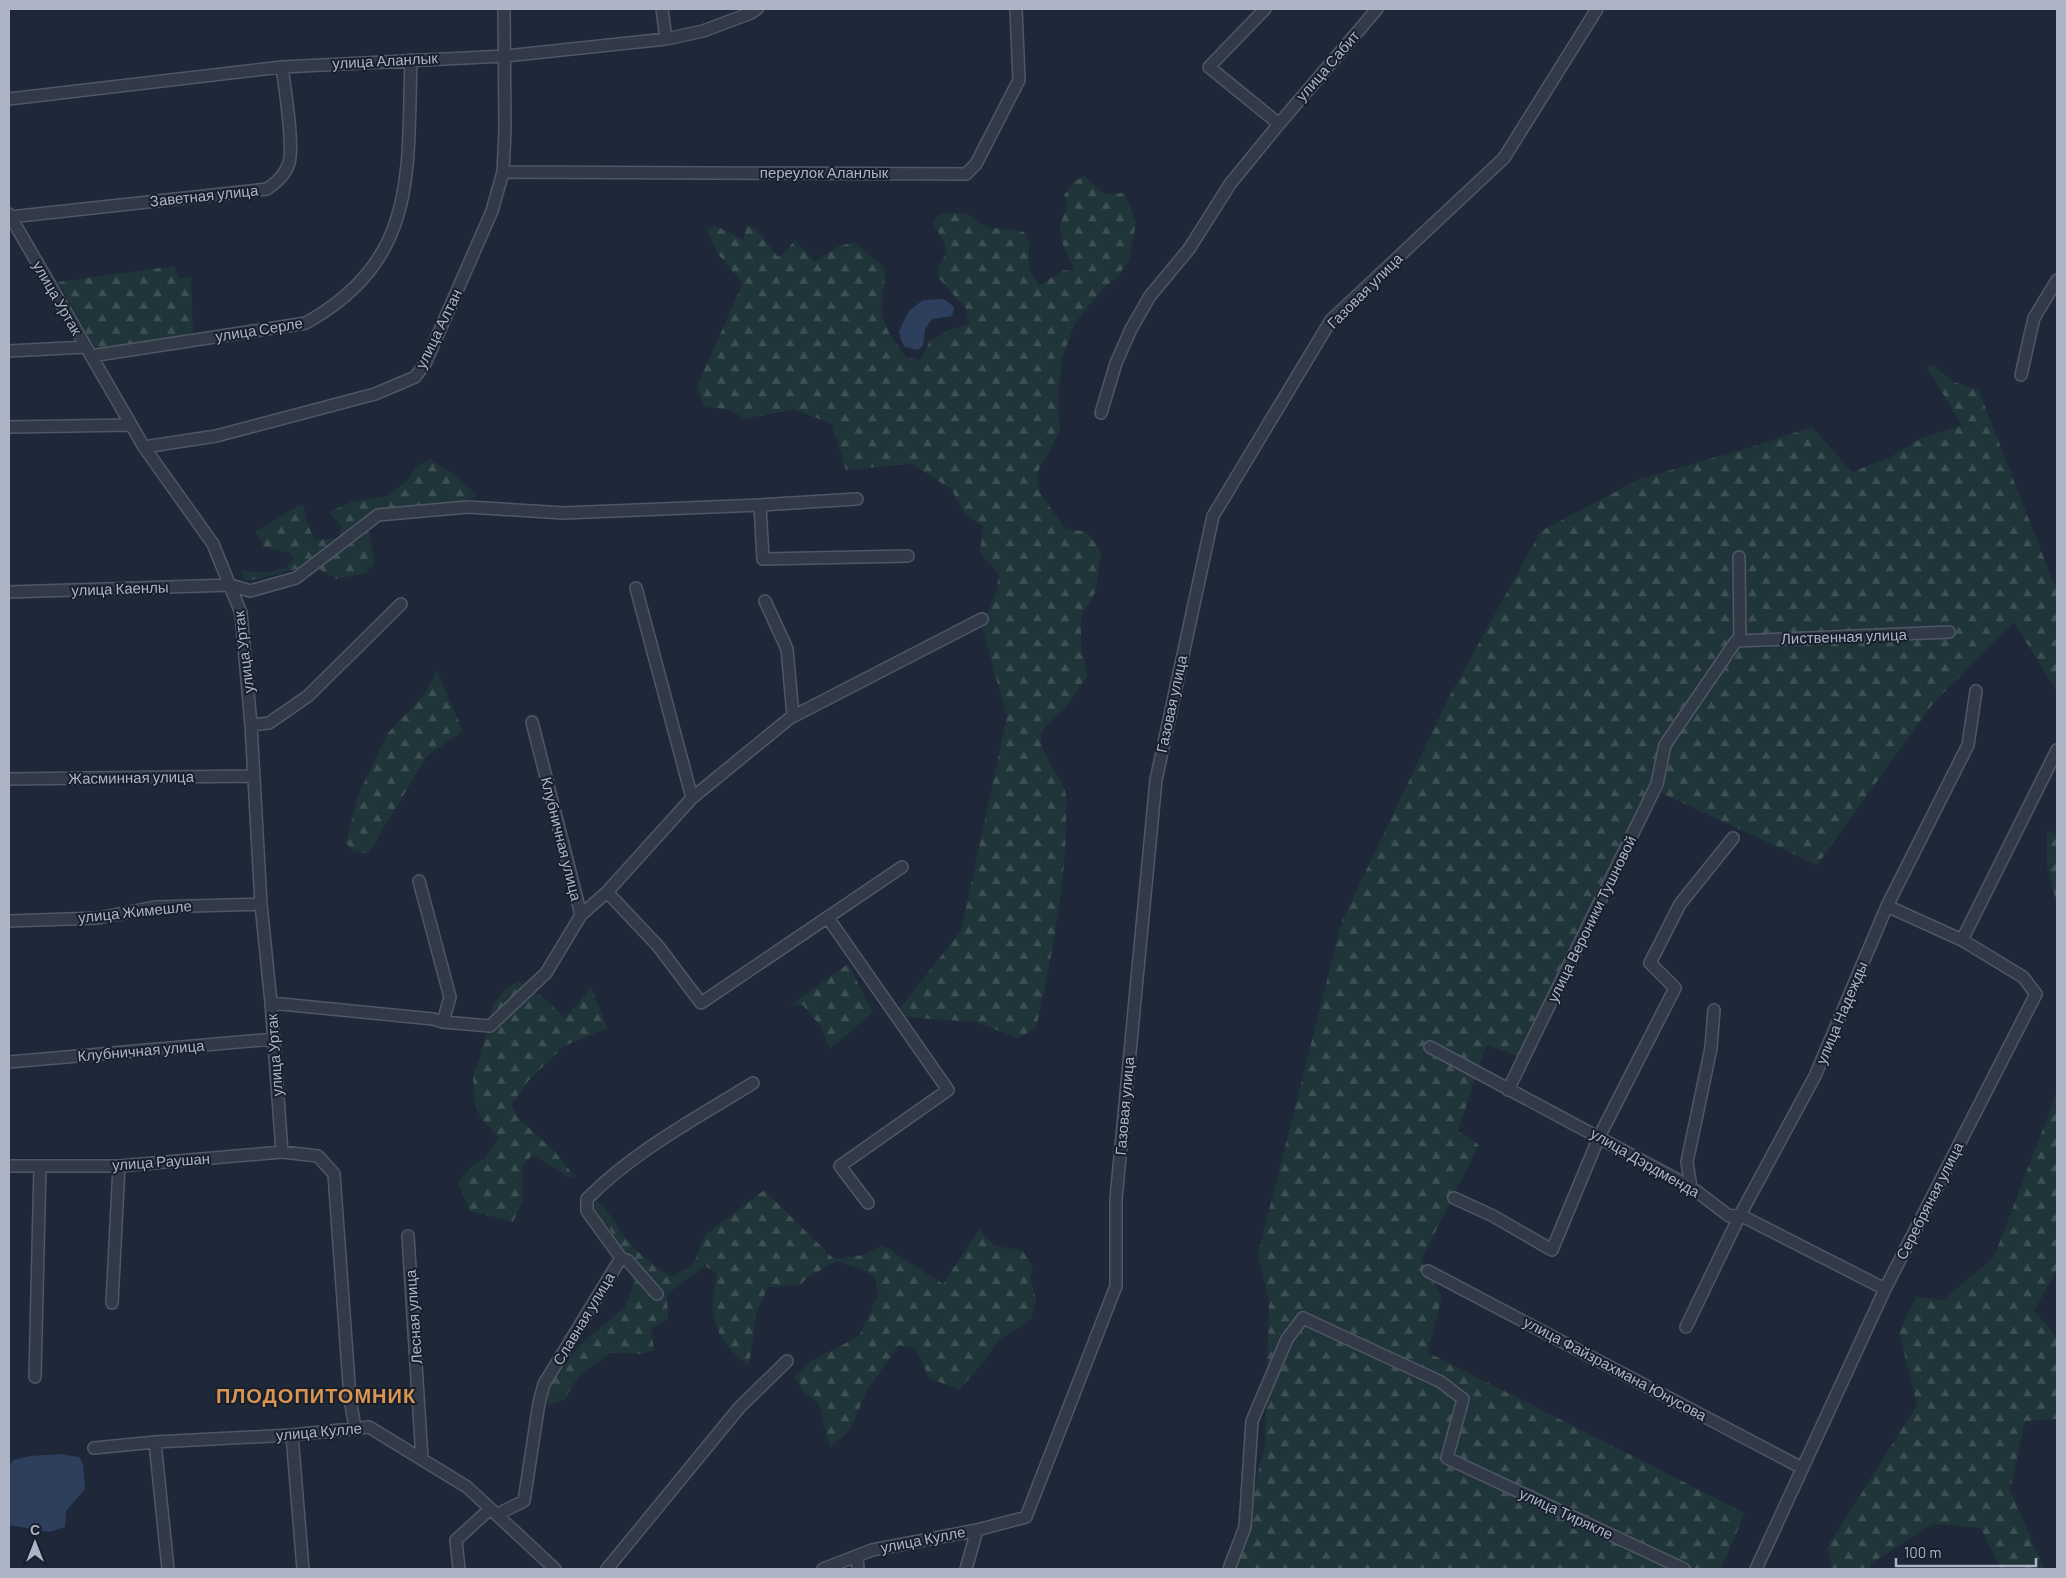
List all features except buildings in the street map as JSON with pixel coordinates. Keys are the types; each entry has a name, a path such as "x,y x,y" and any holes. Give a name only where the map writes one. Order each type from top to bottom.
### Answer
{"street":[{"name":"улица Алтан","path":"144,447 216,436 375,394 415,377 425,364 492,212 503,172 505,130 504,9"},
{"path":"662,9 666,39"},
{"name":"улица Аланлык","path":"9,99 282,67 504,56 666,39 704,31 757,9"},
{"name":"переулок Аланлык","path":"503,172 966,174 976,164 1019,80 1016,9"},
{"path":"1264,9 1209,67 1279,124"},
{"name":"улица Сабит","path":"1101,413 1116,363 1130,328 1150,296 1190,249 1230,184 1377,9"},
{"name":"Газовая улица","path":"1026,1517 1116,1286 1116,1199 1156,780 1213,516 1332,320 1504,158 1597,9"},
{"name":"улица Серле","path":"9,351 88,352 306,323 329,311 350,294 367,276 384,252 399,217 407,170 411,60"},
{"name":"Заветная улица","path":"10,216 267,189 277,183 284,174 289,162 290,148 282,67"},
{"name":"улица Уртак","path":"10,216 144,447 213,544 241,613 251,725 261,904 271,1003 282,1152"},
{"path":"2021,375 2034,318 2057,280"},
{"path":"9,427 131,425"},
{"name":"улица Каенлы","path":"9,592 231,585 250,591 296,578 378,515 468,507 564,514 857,499"},
{"path":"760,505 763,559 908,556"},
{"path":"1739,557 1740,641"},
{"path":"636,588 692,798"},
{"path":"765,601 787,649 793,716"},
{"path":"251,725 268,723 308,696 401,604"},
{"path":"581,915 606,892 692,798 793,716 982,619"},
{"name":"Лиственная улица","path":"1740,641 1949,632"},
{"name":"улица Вероники Тушновой","path":"1508,1090 1658,784 1664,745 1736,641 1740,641"},
{"name":"улица Надежды","path":"1686,1327 1740,1214 1815,1076 1887,906 1968,745 1976,691"},
{"name":"Клубничная улица","path":"271,1003 393,1014 443,1022 490,1026 546,973 581,915 532,722"},
{"path":"1962,940 2057,750"},
{"name":"Жасминная улица","path":"9,779 254,776"},
{"path":"1454,1198 1493,1216 1552,1250 1599,1137 1674,988 1650,963 1680,904 1733,838"},
{"path":"606,892 658,946 701,1003 902,867"},
{"path":"419,880 450,997 443,1022"},
{"name":"улица Жимешле","path":"9,921 98,918 155,907 261,904"},
{"name":"Серебряная улица","path":"1756,1569 1885,1289 2036,994 2023,977 1962,940 1887,906"},
{"path":"828,918 948,1090 840,1166 868,1203"},
{"path":"1691,1187 1687,1162 1711,1048 1714,1010"},
{"name":"Клубничная улица","path":"9,1062 274,1039"},
{"name":"улица Дэрдменда","path":"1430,1047 1691,1187 1729,1216 1740,1214 1885,1289"},
{"name":"Славная улица","path":"494,1512 524,1501 539,1403 544,1384 621,1258 587,1212 587,1199 600,1186 654,1145 753,1083"},
{"name":"улица Раушан","path":"9,1166 119,1166 282,1152 318,1156 334,1174 350,1398 356,1428"},
{"path":"35,1377 40,1166"},
{"path":"112,1303 119,1166"},
{"name":"Лесная улица","path":"408,1236 422,1459"},
{"path":"621,1258 628,1261 657,1294"},
{"name":"улица Файзрахмана Юнусова","path":"1428,1271 1802,1468"},
{"name":"улица Тирякле","path":"1229,1569 1245,1527 1252,1421 1287,1339 1303,1318 1441,1382 1462,1399 1447,1458 1684,1569"},
{"path":"607,1569 739,1408 787,1360"},
{"name":"улица Кулле","path":"94,1448 155,1442 292,1435 369,1427 467,1487 554,1569"},
{"path":"292,1435 303,1569"},
{"path":"155,1442 168,1569"},
{"path":"459,1569 456,1540 494,1512"},
{"name":"улица Кулле","path":"823,1569 872,1550 977,1530 1026,1517"},
{"path":"966,1569 977,1530"},
{"path":"857,1556 858,1569"}],"green space":[{"path":"1084,176 1105,194 1124,193 1136,222 1129,259 1119,275 1099,293 1075,323 1062,358 1058,395 1060,431 1037,473 1039,492 1066,530 1086,531 1101,552 1096,591 1081,616 1081,644 1087,676 1065,707 1042,732 1042,747 1065,790 1065,856 1058,914 1036,1028 1018,1038 976,1022 905,1017 897,1012 961,931 1007,717 982,627 996,593 999,574 980,553 983,526 965,514 951,489 912,464 846,470 832,424 794,409 745,419 728,409 704,407 697,386 743,283 718,254 707,230 714,225 744,240 746,224 757,230 778,257 795,240 814,262 837,247 854,242 884,267 882,314 886,327 906,357 920,360 930,341 948,331 969,323 966,309 939,278 938,269 947,251 933,223 940,213 966,213 988,228 1011,229 1024,232 1029,243 1029,268 1039,286 1063,270 1075,271 1063,245 1060,229 1066,209 1064,195 1074,182"},
{"path":"174,266 179,279 191,277 193,334 96,350 58,282"},
{"path":"1933,365 1952,381 1979,391 2054,584 2057,585 2057,691 2014,623 1934,702 1817,865 1648,787 1517,1056 1486,1045 1458,1131 1479,1145 1421,1260 1442,1297 1427,1352 1745,1513 1721,1569 1235,1569 1265,1444 1269,1302 1258,1254 1342,921 1450,695 1541,531 1640,479 1812,427 1852,472 1889,458 1922,438 1962,425 1926,366"},
{"path":"430,459 449,471 477,496 448,508 429,504 381,511 368,518 375,563 366,573 336,579 314,564 258,579 244,580 242,571 267,573 286,568 294,558 290,553 264,547 256,531 303,504 314,540 340,538 341,525 329,512 354,501 387,496 408,480 416,467"},
{"path":"437,671 463,731 427,756 368,854 353,851 346,843 358,796 387,734 424,695"},
{"path":"2047,830 2057,836 2057,905 2047,866"},
{"path":"848,964 873,1012 830,1049 821,1027 803,1005 791,1005"},
{"path":"517,981 542,997 564,1018 579,1003 591,986 607,1028 564,1046 528,1081 512,1104 517,1117 555,1152 575,1177 569,1178 532,1155 522,1167 523,1200 513,1222 470,1211 458,1182 474,1164 484,1159 499,1138 480,1117 474,1099 473,1075 481,1054 493,1004 507,988"},
{"path":"2057,1092 2057,1269 2034,1311 2057,1337 2057,1419 2025,1421 2010,1490 2044,1569 2001,1569 1981,1528 1933,1524 1870,1564 1870,1569 1832,1569 1827,1548 1917,1405 1899,1332 1916,1297 1944,1300 1994,1257"},
{"path":"764,1190 834,1259 864,1255 882,1245 943,1284 979,1229 995,1246 1022,1250 1033,1267 1030,1278 1036,1298 1032,1318 1000,1340 959,1390 929,1378 916,1349 899,1345 867,1390 850,1430 830,1448 818,1402 803,1392 794,1376 812,1361 859,1336 878,1295 875,1277 858,1268 837,1261 808,1277 800,1285 768,1287 757,1311 749,1365 730,1349 721,1336 715,1321 713,1308 717,1273 705,1266 667,1294 668,1319 651,1329 654,1350 643,1354 610,1353 578,1377 564,1400 548,1405 548,1387 580,1345 625,1307 634,1283 609,1227 591,1211 596,1200 636,1249 652,1264 672,1277 690,1267 696,1258 704,1236"}],"water":[{"path":"944,299 954,307 952,316 932,319 925,329 923,346 918,350 905,347 899,331 909,311 923,300"},
{"path":"60,1454 79,1457 83,1464 85,1489 66,1511 65,1527 49,1532 9,1525 9,1467 13,1460 31,1456"}],"district":[{"name":"ПЛОДОПИТОМНИК","path":"316,1396"}]}
